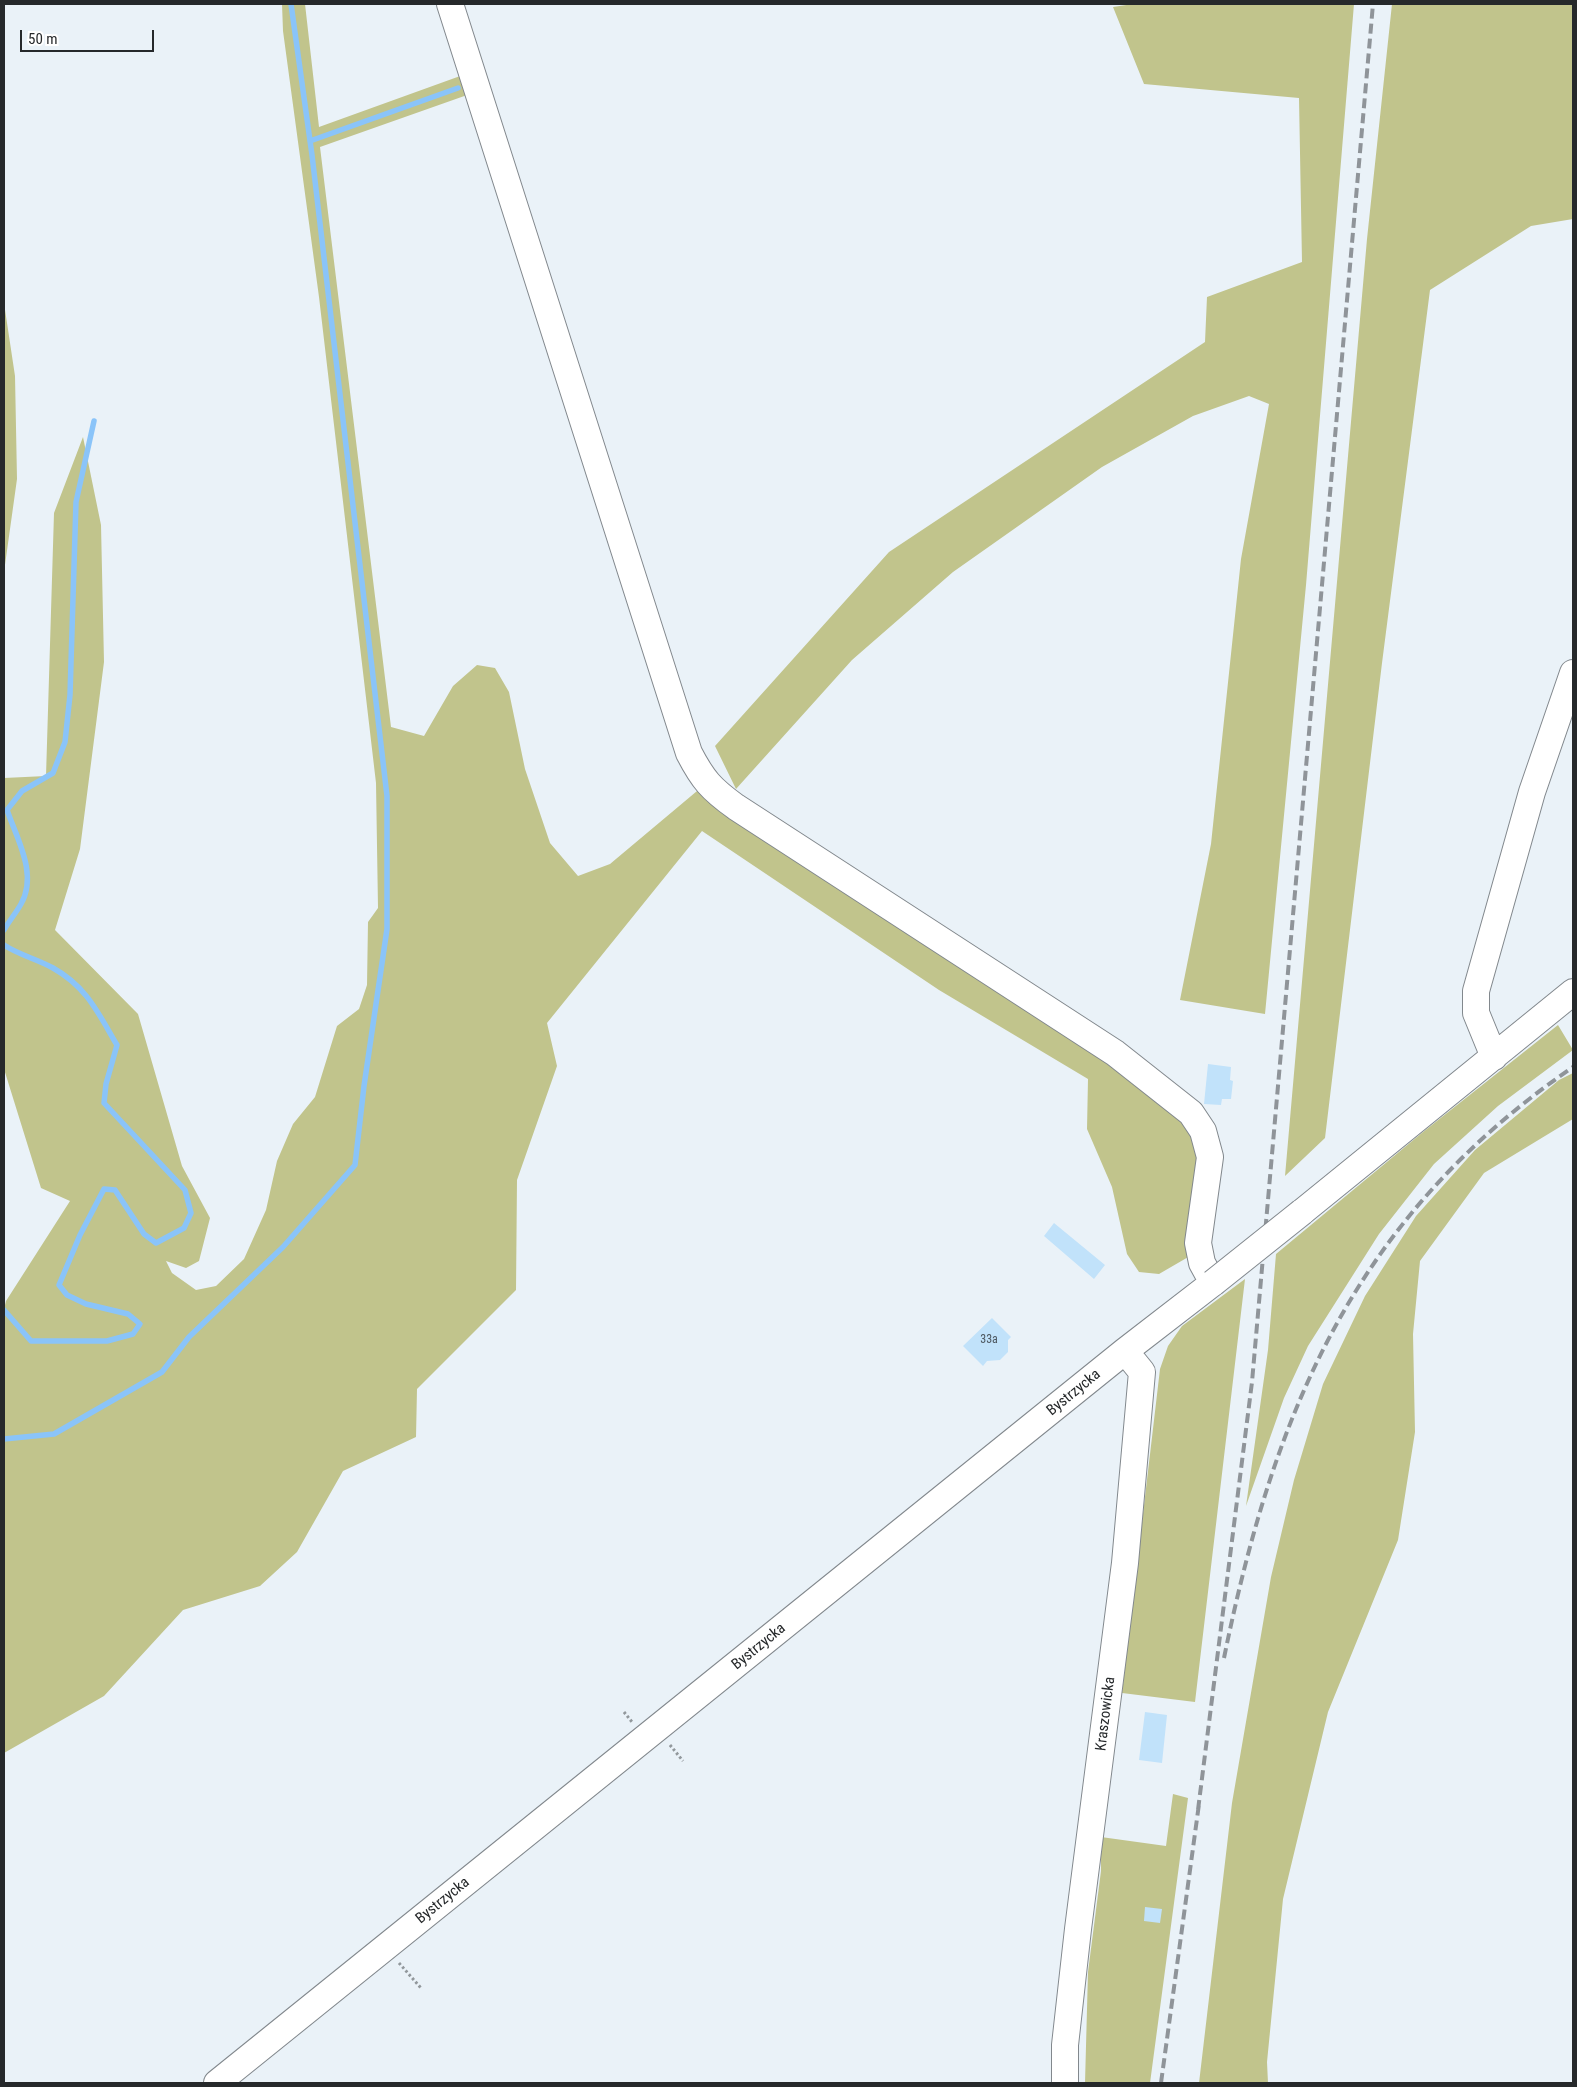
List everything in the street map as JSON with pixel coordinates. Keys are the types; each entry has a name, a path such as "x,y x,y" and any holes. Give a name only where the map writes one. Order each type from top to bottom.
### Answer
{"street":[{"path":"450,4 689,753 702,778 717,794 736,807 1115,1053 1191,1113 1203,1131 1210,1157 1198,1243 1202,1263 1213,1283"},
{"path":"1494,1057 1476,1013 1476,991 1532,792 1573,673"},
{"name":"Bystrzycka","path":"217,2083 1125,1351 1302,1212 1573,992"},
{"name":"Kraszowicka","path":"1065,2083 1065,2045 1125,1563 1142,1372 1125,1351"}],"path":[{"path":"386,1947 420,1988"}],"green space":[{"path":"282,4 305,4 319,127 463,75 470,94 320,147 391,727 424,736 453,686 477,665 495,668 509,692 525,769 550,843 578,876 610,864 703,786 707,800 810,863 1148,1086 1170,1106 1181,1118 1190,1133 1195,1150 1198,1186 1190,1256 1159,1274 1139,1272 1127,1254 1112,1187 1087,1129 1088,1079 939,990 702,831 547,1023 557,1066 517,1180 516,1290 417,1389 416,1437 343,1471 297,1552 260,1586 183,1610 104,1696 4,1753 4,1309 6,1301 70,1201 41,1188 4,1069 4,778 46,776 54,513 83,437 101,525 104,662 80,849 55,930 138,1014 182,1166 210,1218 199,1261 186,1268 166,1261 172,1273 196,1290 216,1286 244,1259 266,1210 277,1161 293,1124 315,1097 337,1026 359,1009 367,985 368,922 378,908 376,783 319,297 283,31"},
{"path":"1133,4 1354,4 1306,585 1265,1014 1180,1000 1211,844 1241,559 1269,404 1249,396 1193,416 1102,467 953,572 852,660 736,789 715,746 889,552 1205,342 1207,297 1302,262 1299,98 1144,84 1113,7"},
{"path":"1392,4 1573,4 1573,219 1531,226 1430,290 1382,663 1325,1138 1285,1176 1367,239"},
{"path":"4,303 15,376 17,479 4,572"},
{"path":"1558,1025 1573,1050 1498,1106 1434,1164 1379,1234 1308,1346 1284,1398 1246,1506 1268,1350 1276,1254 1423,1132"},
{"path":"1573,1073 1573,1119 1484,1173 1420,1261 1413,1334 1415,1432 1398,1540 1328,1712 1283,1899 1267,2062 1268,2083 1199,2083 1232,1803 1271,1577 1294,1480 1323,1384 1365,1296 1416,1216 1475,1150 1559,1080"},
{"path":"1245,1279 1195,1702 1122,1693 1160,1369 1168,1346 1182,1326"},
{"path":"1173,1794 1188,1798 1150,2083 1085,2083 1088,1972 1101,1871 1101,1837 1166,1846"}],"building":[{"path":"1208,1064 1231,1067 1230,1080 1233,1081 1231,1099 1222,1099 1221,1105 1204,1104"},
{"path":"1054,1223 1105,1265 1094,1279 1044,1236"},
{"path":"992,1318 1011,1337 1008,1340 1008,1352 1000,1360 987,1361 983,1366 963,1346"},
{"path":"1145,1712 1167,1715 1162,1763 1139,1760"},
{"path":"1145,1907 1162,1909 1160,1923 1144,1921"}],"waterway":[{"path":"4,1439 54,1434 162,1372 189,1337 283,1247 355,1165 364,1086 387,929 387,796 312,155 291,4"},
{"path":"310,141 458,88"},
{"path":"4,930 21,904 26,893 27,881 24,857 7,810 22,791 53,773 65,742 70,695 76,502 94,421"},
{"path":"4,945 65,975 91,1002 117,1045 106,1084 104,1103 185,1190 191,1213 184,1228 156,1243 144,1234 115,1190 104,1189 80,1235 59,1285 67,1295 86,1304 128,1314 140,1324 133,1334 107,1341 31,1341 4,1310"}],"railway":[{"path":"1198,1810 1252,1382 1373,4"},
{"path":"1224,1658 1245,1567 1270,1481 1300,1400 1336,1325 1381,1254 1434,1187 1498,1125 1573,1067"},
{"path":"1161,2083 1199,1804"}]}
